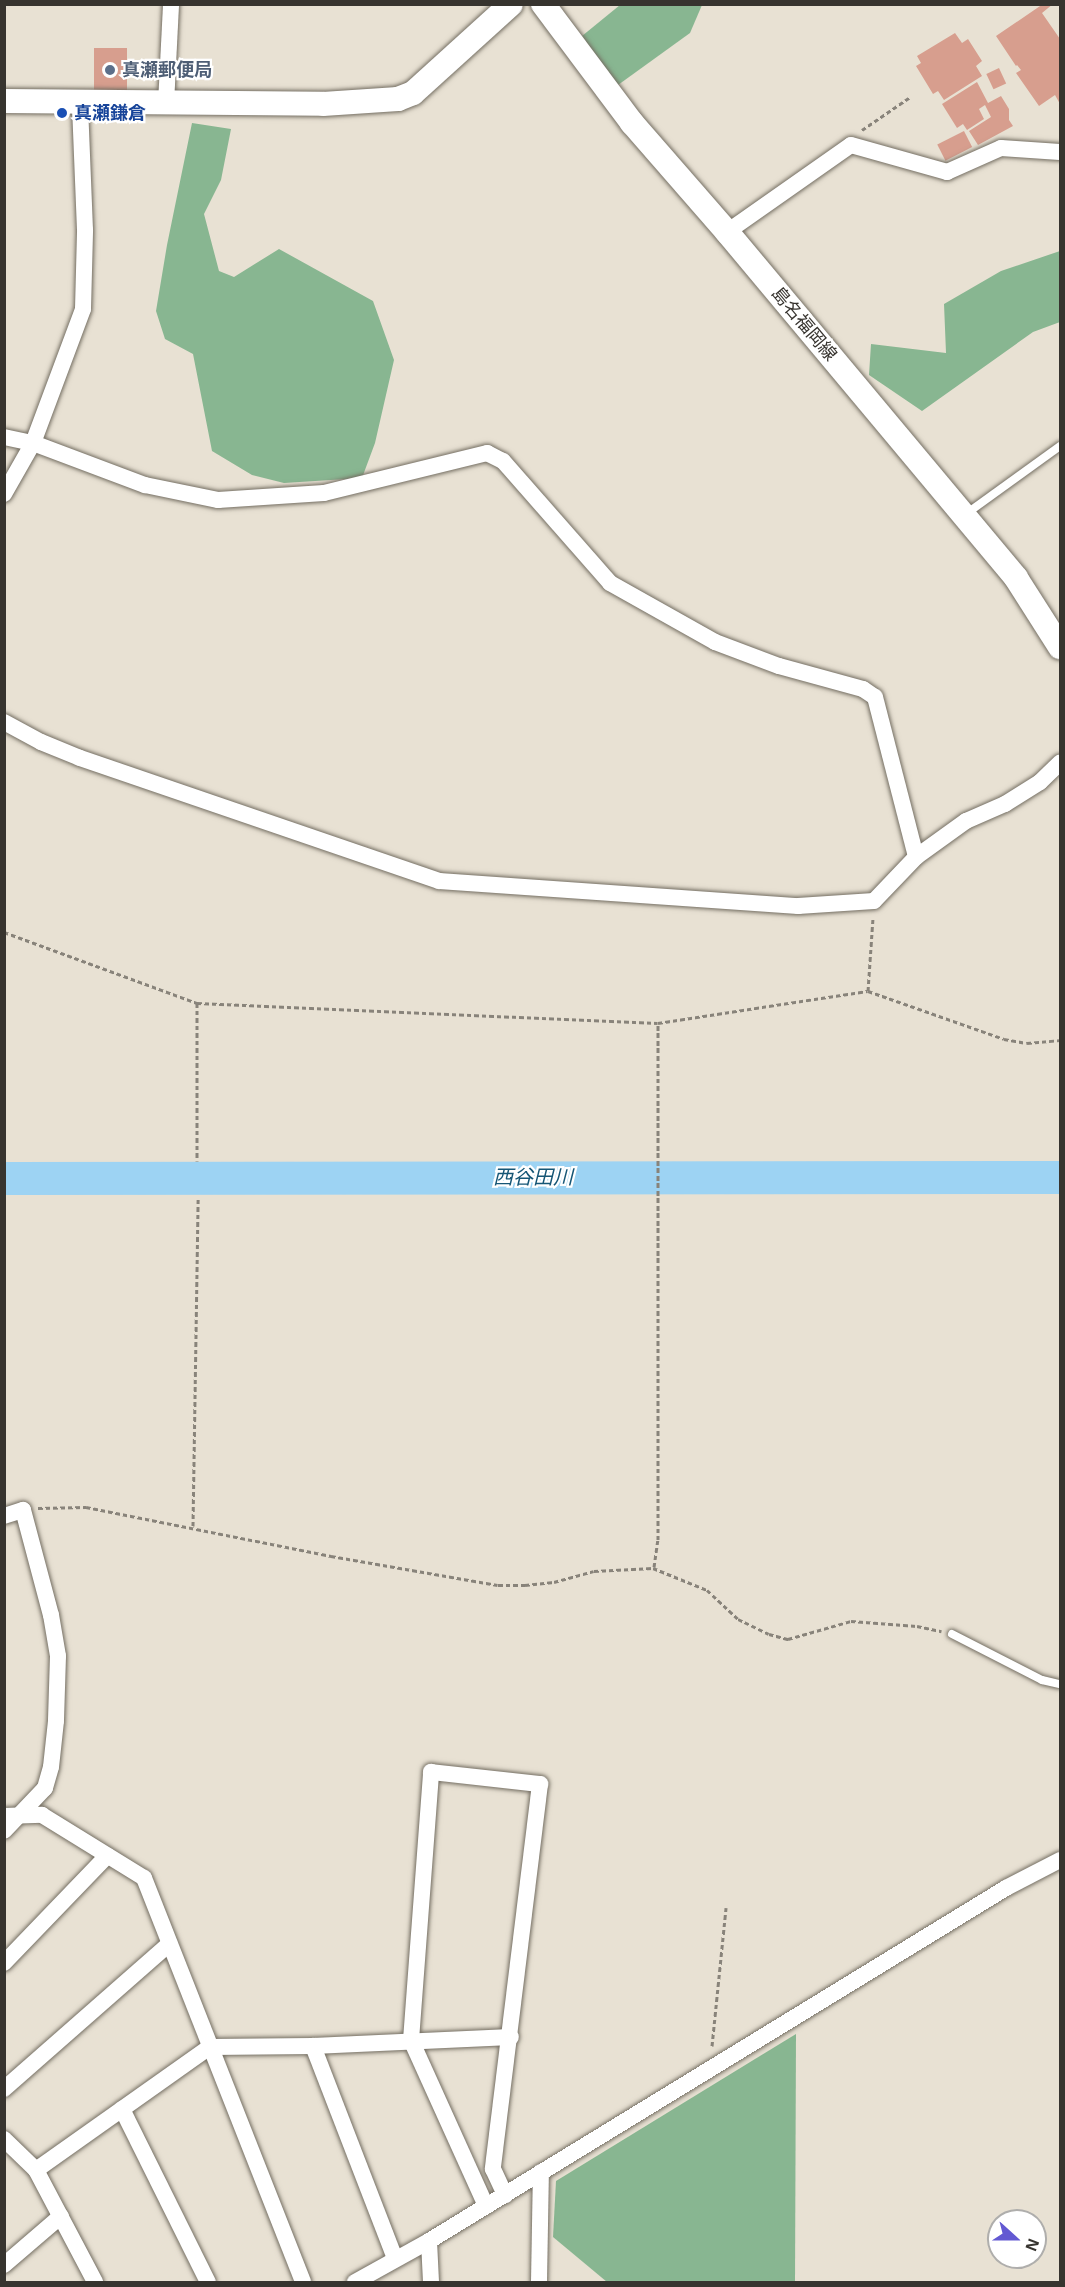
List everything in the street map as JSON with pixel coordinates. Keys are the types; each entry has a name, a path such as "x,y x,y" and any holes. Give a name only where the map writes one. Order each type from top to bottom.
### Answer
{"main road":[{"path":"4,101 323,104 398,99 413,93 511,4"},
{"name":"島名福岡線","path":"543,4 632,123 728,232 1016,578 1060,647"}],"street":[{"path":"166,104 171,4"},
{"path":"4,494 33,443 83,309 85,230 80,103"},
{"path":"728,232 850,145 946,172 1001,148 1060,152"},
{"path":"4,437 33,443 145,485 218,500 324,493 487,453 503,461 610,584 715,642 779,666 863,689 875,698 881,713 916,857"},
{"path":"4,722 41,742 80,758 439,881 798,906 874,901 916,857 966,821 1005,804 1040,782 1060,763"},
{"path":"4,1516 23,1510 51,1615 58,1656 56,1721 51,1767 45,1788 12,1815 4,1831"},
{"path":"486,2206 411,2040 431,1772 540,1784 511,2037 493,2169 504,2195"},
{"path":"12,1815 42,1815 144,1878 303,2283"},
{"path":"4,1962 107,1856"},
{"path":"355,2283 395,2258 429,2241 1006,1888 1060,1860"},
{"path":"4,2089 169,1944"},
{"path":"36,2170 210,2047 313,2046 511,2037"},
{"path":"313,2046 395,2258"},
{"path":"122,2109 208,2283"},
{"path":"4,2139 36,2170 95,2283"},
{"path":"539,2283 541,2172"},
{"path":"4,2265 61,2216"},
{"path":"429,2241 431,2283"}],"lane":[{"path":"964,515 1060,446"},
{"path":"952,1634 1042,1680 1060,1684"}],"path":[{"path":"850,145 860,131 910,97"},
{"path":"868,991 874,901"},
{"path":"4,932 196,1004 658,1023 868,991 1004,1039 1027,1043 1060,1040"},
{"path":"196,1004 197,1161"},
{"path":"654,1568 658,1540 658,1023"},
{"path":"193,1526 198,1198"},
{"path":"23,1510 55,1506 86,1506 331,1556 498,1585 525,1586 554,1582 594,1571 654,1568 707,1590 738,1618 769,1634 788,1639 851,1621 917,1626 952,1634"},
{"path":"710,2069 726,1908"}],"green space":[{"path":"620,5 702,5 690,33 618,85 582,36"},
{"path":"192,123 231,129 221,180 204,214 219,271 234,277 279,249 373,301 394,360 375,443 362,478 284,483 252,475 212,451 193,354 165,339 156,311"},
{"path":"1060,251 1060,322 1033,332 922,411 869,375 871,344 946,353 944,304 1001,271"},
{"path":"796,2034 795,2282 607,2282 553,2237 556,2181"}],"building":[{"path":"1043,4 1053,4 1042,13 1060,39 1060,104 1055,95 1039,106 1016,73 1021,70 996,36"},
{"path":"955,33 962,43 968,39 982,61 976,66 982,76 944,100 938,91 933,94 916,66 921,63 917,56"},
{"path":"94,48 127,48 127,92 94,92"},
{"path":"999,68 1006,83 993,89 986,74"},
{"path":"977,82 988,103 1001,96 1009,109 1009,120 1013,126 978,145 969,131 991,117 985,105 979,109 984,119 967,130 963,124 957,128 942,104"},
{"path":"964,131 972,147 945,161 937,145"}],"waterway":[{"name":"西谷田川","path":"4,1178 1060,1177"}],"place":[{"name":"真瀬郵便局","path":"110,70"},
{"name":"真瀬鎌倉","path":"62,113"}]}
